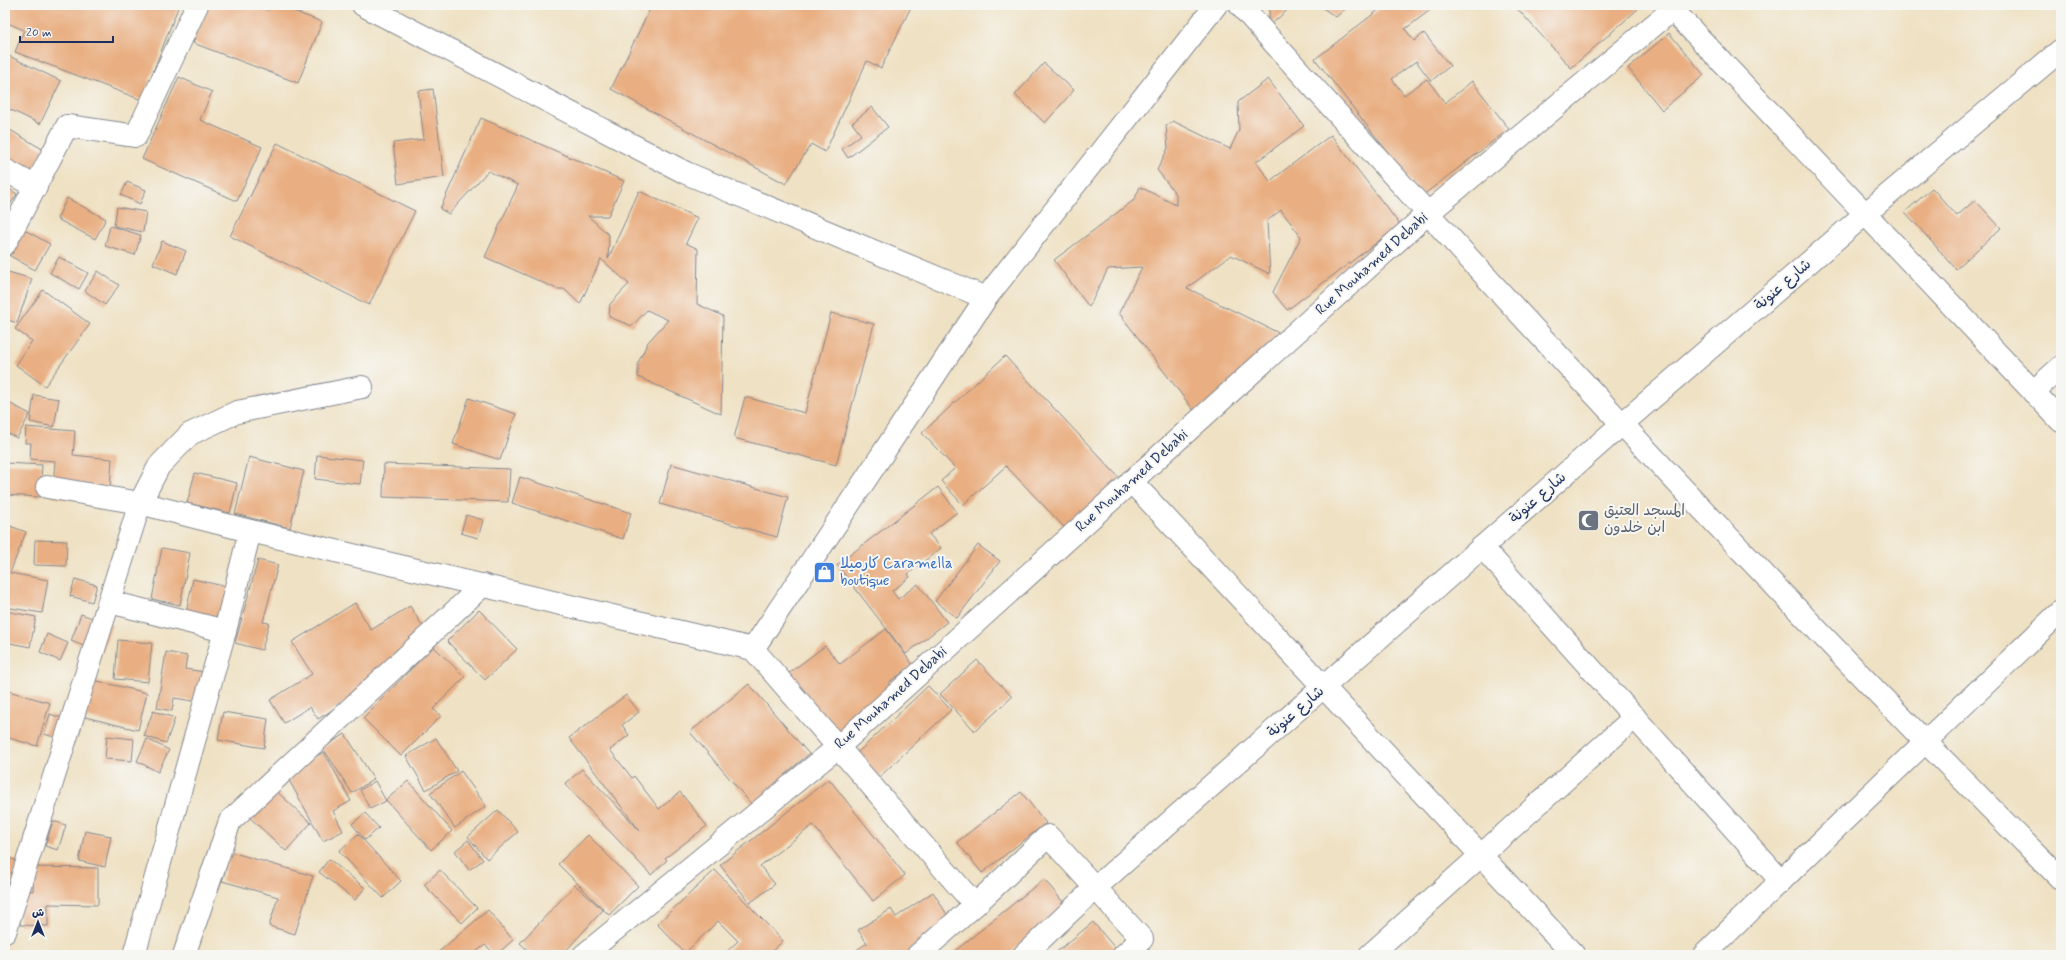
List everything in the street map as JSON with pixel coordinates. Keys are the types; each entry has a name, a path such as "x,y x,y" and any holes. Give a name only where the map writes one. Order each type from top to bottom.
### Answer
{"street":[{"path":"5,244 67,126 136,136 197,5"},
{"path":"363,5 686,173 986,298"},
{"path":"753,649 986,298 1216,5"},
{"path":"1240,5 1427,214 1622,424 1924,742 2061,879"},
{"path":"1673,7 1865,214 2061,421"},
{"name":"Rue Mouhamed Debabi","path":"584,955 838,747 1427,214 1673,7"},
{"name":"شارع عنونة","path":"1024,955 1095,888 1324,688 1622,424 1865,214 2061,50"},
{"path":"5,170 36,187"},
{"path":"2033,392 2061,367"},
{"path":"5,932 140,503 159,466 190,434 237,412 362,387"},
{"path":"1131,481 1574,955"},
{"path":"47,487 140,503 250,531 753,649 975,905"},
{"path":"134,955 225,631 250,531"},
{"path":"1482,547 1782,880"},
{"path":"184,955 230,821 482,585"},
{"path":"110,602 225,631"},
{"path":"1704,955 2061,611"},
{"path":"1370,955 1635,717"},
{"path":"918,955 975,905 1048,836 1142,939 1124,955"}],"building":[{"path":"5,5 179,5 142,100 15,52 24,30 5,22"},
{"path":"208,5 255,5 268,10 269,5 277,5 322,22 298,83 193,43"},
{"path":"652,5 912,5 881,68 867,61 825,152 811,144 786,184 611,89"},
{"path":"1270,5 1293,5 1268,27"},
{"path":"1318,5 1350,5 1336,17"},
{"path":"1385,5 1437,5 1405,29 1414,41 1424,33 1450,66 1431,81 1416,61 1392,79 1404,95 1427,79 1445,103 1472,81 1509,129 1422,196 1315,59"},
{"path":"1514,5 1634,5 1638,9 1571,68"},
{"path":"1669,33 1704,75 1662,110 1628,68"},
{"path":"5,54 61,81 40,124 5,107"},
{"path":"1044,63 1074,90 1045,123 1015,95"},
{"path":"179,77 212,92 200,120 262,147 237,201 142,159"},
{"path":"1268,79 1304,126 1256,162 1270,181 1331,135 1400,225 1287,310 1273,292 1301,237 1281,210 1267,221 1270,274 1231,255 1187,288 1291,339 1195,412 1119,313 1142,267 1108,269 1089,307 1054,260 1134,200 1140,187 1176,205 1176,194 1157,170 1168,148 1166,126 1173,121 1230,149 1239,130 1238,102"},
{"path":"433,89 444,177 398,184 393,143 424,139 418,91"},
{"path":"872,107 888,127 848,158 842,149 861,135 852,123"},
{"path":"481,118 624,181 608,216 588,216 609,235 608,259 639,191 698,218 686,243 698,249 697,304 723,316 721,414 638,377 638,363 648,342 668,320 647,310 632,326 609,317 610,304 629,284 601,259 580,304 564,289 557,289 485,257 518,185 488,171 449,214 440,209"},
{"path":"5,127 44,150 24,182 5,171"},
{"path":"277,143 415,211 369,305 230,236"},
{"path":"127,182 146,190 140,204 121,195"},
{"path":"5,186 17,194 5,212"},
{"path":"1932,188 1957,216 1975,200 2001,228 1956,269 1905,212"},
{"path":"67,198 106,219 95,239 57,219"},
{"path":"117,207 146,212 143,232 114,226"},
{"path":"110,226 141,235 135,255 105,246"},
{"path":"19,227 50,244 35,270 5,253"},
{"path":"162,241 186,251 177,274 153,264"},
{"path":"59,257 88,273 79,289 50,273"},
{"path":"5,271 32,279 17,323 5,319"},
{"path":"98,271 119,285 105,305 85,291"},
{"path":"43,290 90,324 45,386 16,365 32,341 15,329"},
{"path":"831,313 874,324 836,465 734,438 745,397 805,413"},
{"path":"1005,356 1126,485 1065,528 1006,466 963,505 941,481 955,468 922,433"},
{"path":"34,395 59,399 54,427 30,422"},
{"path":"469,398 516,414 500,460 453,444"},
{"path":"9,403 30,414 17,438 5,432 5,410"},
{"path":"26,427 75,431 73,455 112,459 109,502 52,497 55,461 30,459 31,443 25,443"},
{"path":"317,455 363,460 360,484 315,479"},
{"path":"249,457 304,471 290,528 235,514"},
{"path":"5,463 42,465 40,497 5,495"},
{"path":"384,464 510,469 508,502 383,497"},
{"path":"671,464 788,497 777,537 660,504"},
{"path":"195,473 237,483 230,513 187,503"},
{"path":"520,477 631,513 623,539 512,503"},
{"path":"938,487 957,512 929,534 941,548 908,574 910,577 892,591 898,599 918,584 947,622 906,654 837,565"},
{"path":"466,515 483,520 478,538 461,533"},
{"path":"5,524 26,532 10,573 48,580 42,613 5,607"},
{"path":"35,540 67,541 66,566 34,565"},
{"path":"978,545 1000,561 957,618 935,601"},
{"path":"162,548 190,553 180,605 152,599"},
{"path":"258,560 278,565 263,622 269,623 262,650 235,643"},
{"path":"75,579 97,585 92,602 70,596"},
{"path":"193,579 236,589 228,623 186,613"},
{"path":"355,603 371,630 410,606 435,646 434,647 465,677 433,709 441,716 401,756 363,718 432,648 318,719 310,707 284,723 270,700 312,674 292,642"},
{"path":"479,610 517,649 485,680 447,641"},
{"path":"5,611 36,617 30,647 5,642"},
{"path":"81,614 112,625 102,653 71,641"},
{"path":"886,629 913,665 888,683 900,699 842,743 789,673 825,646 840,664"},
{"path":"47,634 68,643 60,661 40,652"},
{"path":"118,640 152,643 148,682 115,679"},
{"path":"166,652 187,656 185,669 217,674 212,704 174,698 172,711 157,708"},
{"path":"977,660 1012,697 975,731 940,694"},
{"path":"85,678 147,693 138,730 77,715"},
{"path":"749,684 809,754 784,775 791,784 758,812 690,732"},
{"path":"928,686 951,710 875,781 853,757"},
{"path":"5,690 50,703 37,746 5,737"},
{"path":"626,695 639,712 622,725 629,735 610,750 632,778 634,776 659,809 680,792 707,826 665,858 667,860 651,875 565,784 582,769 640,831 569,738"},
{"path":"153,711 175,718 166,743 144,736"},
{"path":"223,712 268,719 264,748 218,740"},
{"path":"50,714 70,721 64,740 44,734"},
{"path":"345,734 374,779 352,793 323,748"},
{"path":"107,736 134,739 132,761 105,759"},
{"path":"436,738 457,771 426,790 406,756"},
{"path":"147,739 169,750 158,772 137,761"},
{"path":"324,752 351,801 333,811 343,831 323,841 285,773"},
{"path":"461,771 486,806 455,828 430,793"},
{"path":"829,779 905,875 873,901 813,825 760,866 775,884 750,903 720,865"},
{"path":"375,781 386,801 370,809 360,790"},
{"path":"408,781 452,831 431,850 386,800"},
{"path":"273,788 311,823 286,851 247,815"},
{"path":"1021,792 1046,823 982,873 957,842"},
{"path":"498,810 518,832 487,859 468,837"},
{"path":"365,813 379,828 365,840 352,824"},
{"path":"53,821 66,825 58,850 45,846"},
{"path":"85,831 111,836 105,867 79,861"},
{"path":"358,834 401,881 383,898 339,851"},
{"path":"588,835 638,886 609,915 558,864"},
{"path":"468,840 483,860 469,870 455,851"},
{"path":"231,852 313,876 295,934 269,926 278,897 222,881"},
{"path":"5,857 19,861 12,883 5,881"},
{"path":"329,859 365,888 355,900 319,872"},
{"path":"34,867 98,868 98,905 48,904 48,926 20,925 20,890 33,891"},
{"path":"440,870 477,908 462,923 424,885"},
{"path":"715,870 783,941 768,955 723,955 738,941 718,921 685,953 657,924"},
{"path":"1044,879 1067,907 1007,955 950,955"},
{"path":"575,885 603,910 562,955 533,955 520,943"},
{"path":"933,892 953,924 905,955 849,955 867,943 858,930 891,909 896,917"},
{"path":"488,910 513,940 496,955 485,945 472,955 435,955"},
{"path":"1093,922 1120,954 1053,955"}],"place":[{"name":"المسجد العتيق ابن خلدون","path":"1588,520"},
{"name":"كارميلا Caramella boutique","path":"825,573"}]}
